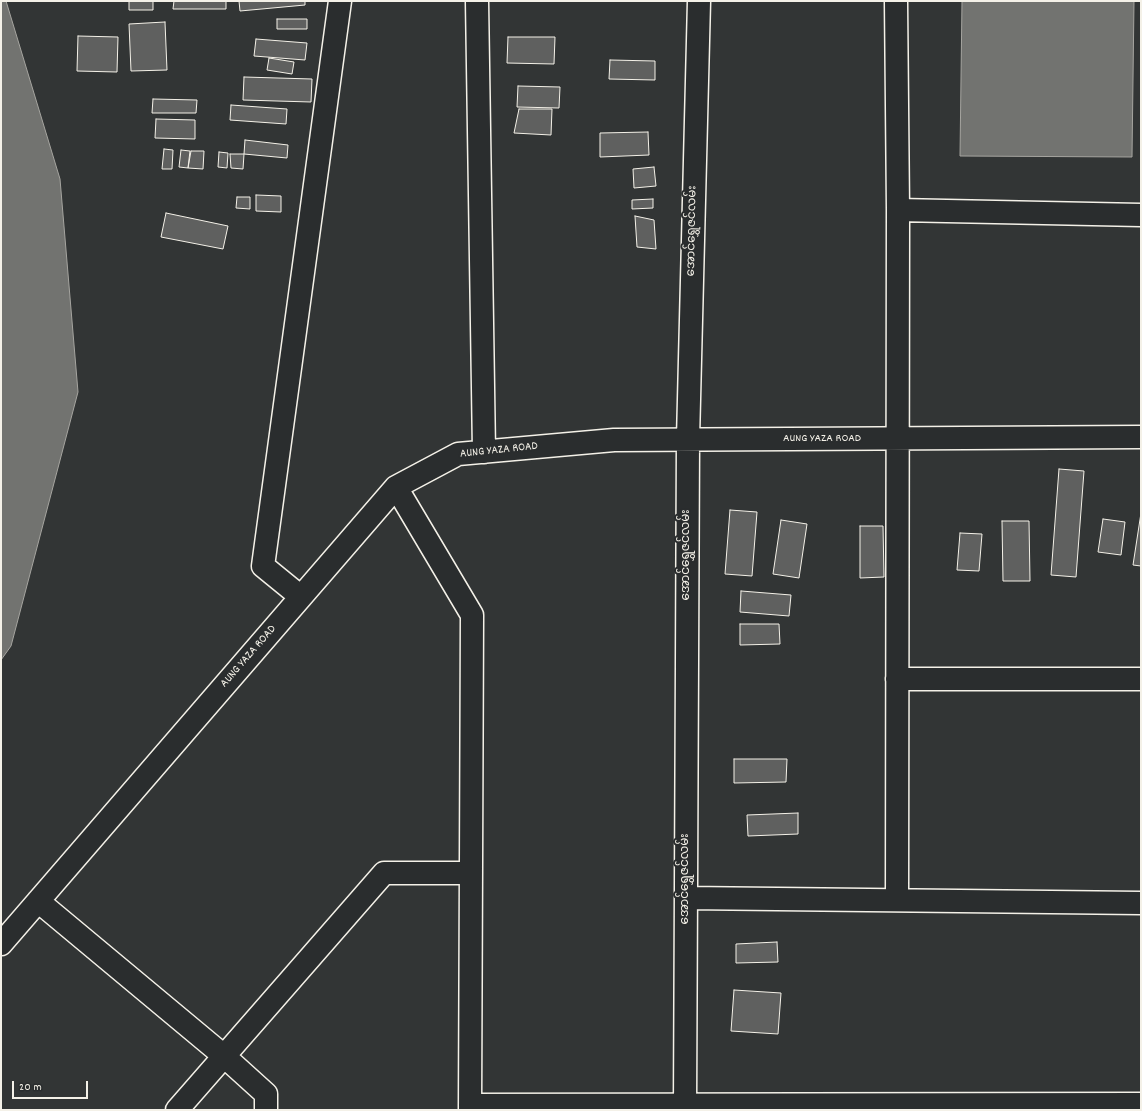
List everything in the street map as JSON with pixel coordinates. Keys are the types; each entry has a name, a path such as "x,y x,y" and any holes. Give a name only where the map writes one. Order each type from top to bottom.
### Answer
{"street":[{"path":"301,597 262,566 340,1"},
{"path":"476,1 484,452"},
{"name":"အောင်ရွှေဇင်လမ်း","path":"685,1107 688,439 699,1"},
{"path":"896,1 898,210 897,900"},
{"path":"898,210 1141,215"},
{"name":"AUNG YAZA ROAD","path":"1,944 396,487 458,454 614,440 1141,437"},
{"path":"396,487 472,614 470,1108 1141,1104"},
{"path":"897,679 1141,679"},
{"path":"177,1110 384,873 471,873"},
{"path":"686,898 1141,903"},
{"path":"38,901 224,1056 266,1094 266,1110"}],"shaded area":[{"path":"1,1 6,1 60,179 78,392 11,646 1,660"},
{"path":"962,1 1134,1 1132,157 960,156"}],"building":[{"path":"129,1 153,1 153,10 129,10"},
{"path":"174,1 226,1 226,9 173,9"},
{"path":"239,1 305,1 305,5 240,11"},
{"path":"277,19 307,19 307,29 277,29"},
{"path":"165,22 167,70 131,71 129,24"},
{"path":"78,36 118,37 117,72 77,71"},
{"path":"508,37 555,37 554,64 507,63"},
{"path":"256,39 307,43 305,60 254,56"},
{"path":"269,58 294,62 292,74 267,70"},
{"path":"610,60 655,61 655,80 609,79"},
{"path":"244,77 312,79 311,102 243,100"},
{"path":"518,86 560,87 559,108 517,107"},
{"path":"153,99 197,100 196,113 152,113"},
{"path":"231,105 287,109 286,124 230,120"},
{"path":"519,109 552,109 551,135 514,133"},
{"path":"156,119 195,120 195,139 155,138"},
{"path":"648,132 649,155 600,157 600,133"},
{"path":"245,140 288,145 287,158 244,154"},
{"path":"164,149 173,150 172,169 162,169"},
{"path":"181,150 190,151 188,168 179,167"},
{"path":"191,151 204,151 203,169 188,168"},
{"path":"219,152 228,153 227,168 218,167"},
{"path":"230,154 244,154 243,169 231,168"},
{"path":"654,167 656,186 634,188 633,169"},
{"path":"256,195 281,196 281,212 256,211"},
{"path":"237,197 250,197 250,209 236,208"},
{"path":"653,199 653,208 632,209 632,200"},
{"path":"166,213 228,226 223,249 161,237"},
{"path":"635,216 654,220 656,249 637,247"},
{"path":"1059,469 1084,471 1076,577 1051,575"},
{"path":"730,510 757,512 752,576 725,574"},
{"path":"1141,513 1141,566 1133,565"},
{"path":"1103,519 1125,522 1121,555 1098,552"},
{"path":"781,520 807,524 799,578 773,574"},
{"path":"1002,521 1029,521 1030,581 1003,581"},
{"path":"860,526 883,526 884,577 860,578"},
{"path":"960,533 982,534 979,571 957,570"},
{"path":"741,591 791,595 789,616 740,612"},
{"path":"740,624 779,624 780,644 740,645"},
{"path":"734,759 787,759 786,782 734,783"},
{"path":"798,813 798,834 748,836 747,815"},
{"path":"777,942 778,962 736,963 736,944"},
{"path":"734,990 781,993 778,1034 731,1031"}]}
